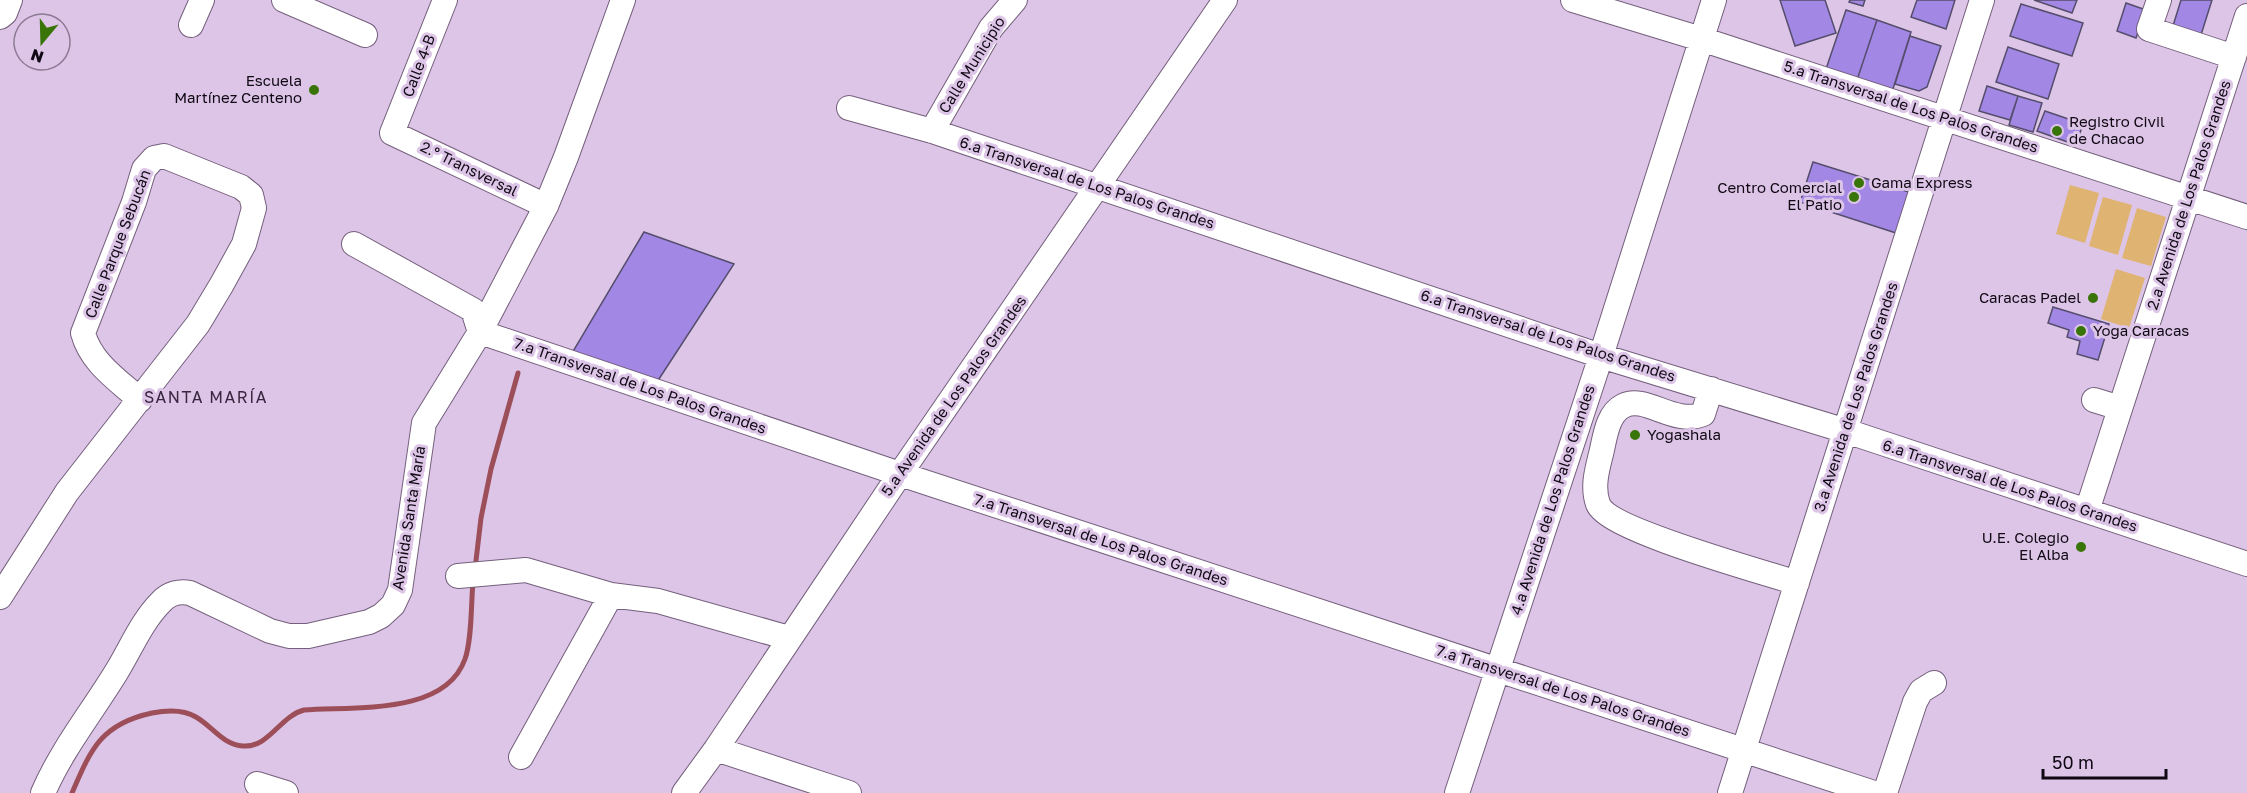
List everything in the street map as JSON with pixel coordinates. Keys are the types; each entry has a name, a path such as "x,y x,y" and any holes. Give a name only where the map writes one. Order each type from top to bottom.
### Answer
{"street":[{"path":"191,25 202,0"},
{"path":"284,0 365,35"},
{"name":"Calle 4-B","path":"392,132 445,0"},
{"name":"Avenida Santa María","path":"43,793 52,771 116,673 147,620 162,600 170,595 182,591 190,593 270,631 289,636 308,636 369,622 381,616 393,605 402,573 424,423 480,332 546,206 623,0"},
{"name":"Calle Municipio","path":"932,131 992,28 1015,0"},
{"name":"5.ª Avenida de Los Palos Grandes","path":"684,793 1225,0"},
{"name":"5.ª Transversal de Los Palos Grandes","path":"1574,0 1701,39 2247,218"},
{"name":"4.ª Avenida de Los Palos Grandes","path":"1457,793 1601,356 1714,0"},
{"name":"3.ª Avenida de Los Palos Grandes","path":"1730,793 1982,0"},
{"path":"2159,0 2149,29 2234,57"},
{"name":"2.ª Avenida de Los Palos Grandes","path":"2087,511 2247,16"},
{"name":"6.ª Transversal de Los Palos Grandes","path":"849,108 932,131 1601,356 1846,431 2247,564"},
{"name":"2.° Transversal","path":"392,132 546,206"},
{"name":"Calle Parque Sebucán","path":"3,586 67,492 140,400 198,324 244,244 254,208 251,195 241,186 164,156 154,158 144,169 134,202 83,333 87,347 99,363 140,400"},
{"path":"354,244 473,310 480,332"},
{"name":"7.ª Transversal de Los Palos Grandes","path":"480,332 900,474 1875,793"},
{"path":"1711,389 1703,414 1691,418 1640,403 1625,405 1615,412 1609,424 1594,479 1598,505 1607,514 1663,541 1797,583"},
{"path":"2094,399 2120,408"},
{"path":"458,576 526,570 612,595 658,601 789,638"},
{"path":"521,757 612,595"},
{"path":"1885,793 1915,702 1921,691 1934,683"},
{"path":"716,749 849,793"},
{"path":"257,784 286,793"}],"shaded area":[{"path":"2070,185 2099,193 2085,243 2056,234"},
{"path":"2103,197 2132,205 2118,255 2089,246"},
{"path":"2137,208 2166,217 2151,266 2122,258"},
{"path":"2116,269 2145,278 2129,328 2101,319"}],"building":[{"path":"1780,0 1825,0 1836,33 1795,46"},
{"path":"1850,0 1865,0 1863,6 1849,2"},
{"path":"1917,0 1955,0 1946,29 1911,17"},
{"path":"2034,0 2077,0 2072,13"},
{"path":"2181,0 2212,0 2200,38 2172,29"},
{"path":"2126,3 2146,10 2136,38 2117,31"},
{"path":"2021,4 2083,23 2072,56 2010,36"},
{"path":"1846,10 1877,20 1857,80 1826,69"},
{"path":"1877,20 1911,32 1892,92 1857,80"},
{"path":"1910,36 1941,46 1927,87 1919,91 1895,84"},
{"path":"2008,47 2059,64 2048,99 1996,82"},
{"path":"1987,86 2018,96 2010,120 1979,111"},
{"path":"2018,96 2042,103 2033,132 2009,125"},
{"path":"2045,111 2083,124 2076,145 2037,131"},
{"name":"Centro Comercial El Patio","path":"1813,162 1909,192 1896,233 1800,202"},
{"path":"644,232 734,264 657,382 572,353"},
{"path":"2053,307 2109,324 2098,360 2077,354 2080,341 2067,337 2069,330 2048,323"}],"waterway":[{"path":"475,569 481,518 491,469 518,373"},
{"path":"72,793 85,763 100,741 121,724 152,713 175,711 191,714 229,742 243,746 260,742 288,718 304,710 395,704 418,699 438,690 454,677 465,659 470,632 473,582"}],"place":[{"name":"Escuela Martínez Centeno","path":"314,90"},
{"name":"Registro Civil de Chacao","path":"2057,131"},
{"name":"Gama Express","path":"1859,183"},
{"name":"Centro Comercial El Patio","path":"1854,197"},
{"name":"Caracas Padel","path":"2093,298"},
{"name":"Yoga Caracas","path":"2081,331"},
{"name":"Yogashala","path":"1635,435"},
{"name":"U.E. Colegio El Alba","path":"2081,547"}],"district":[{"name":"SANTA MARÍA","path":"206,397"}]}
